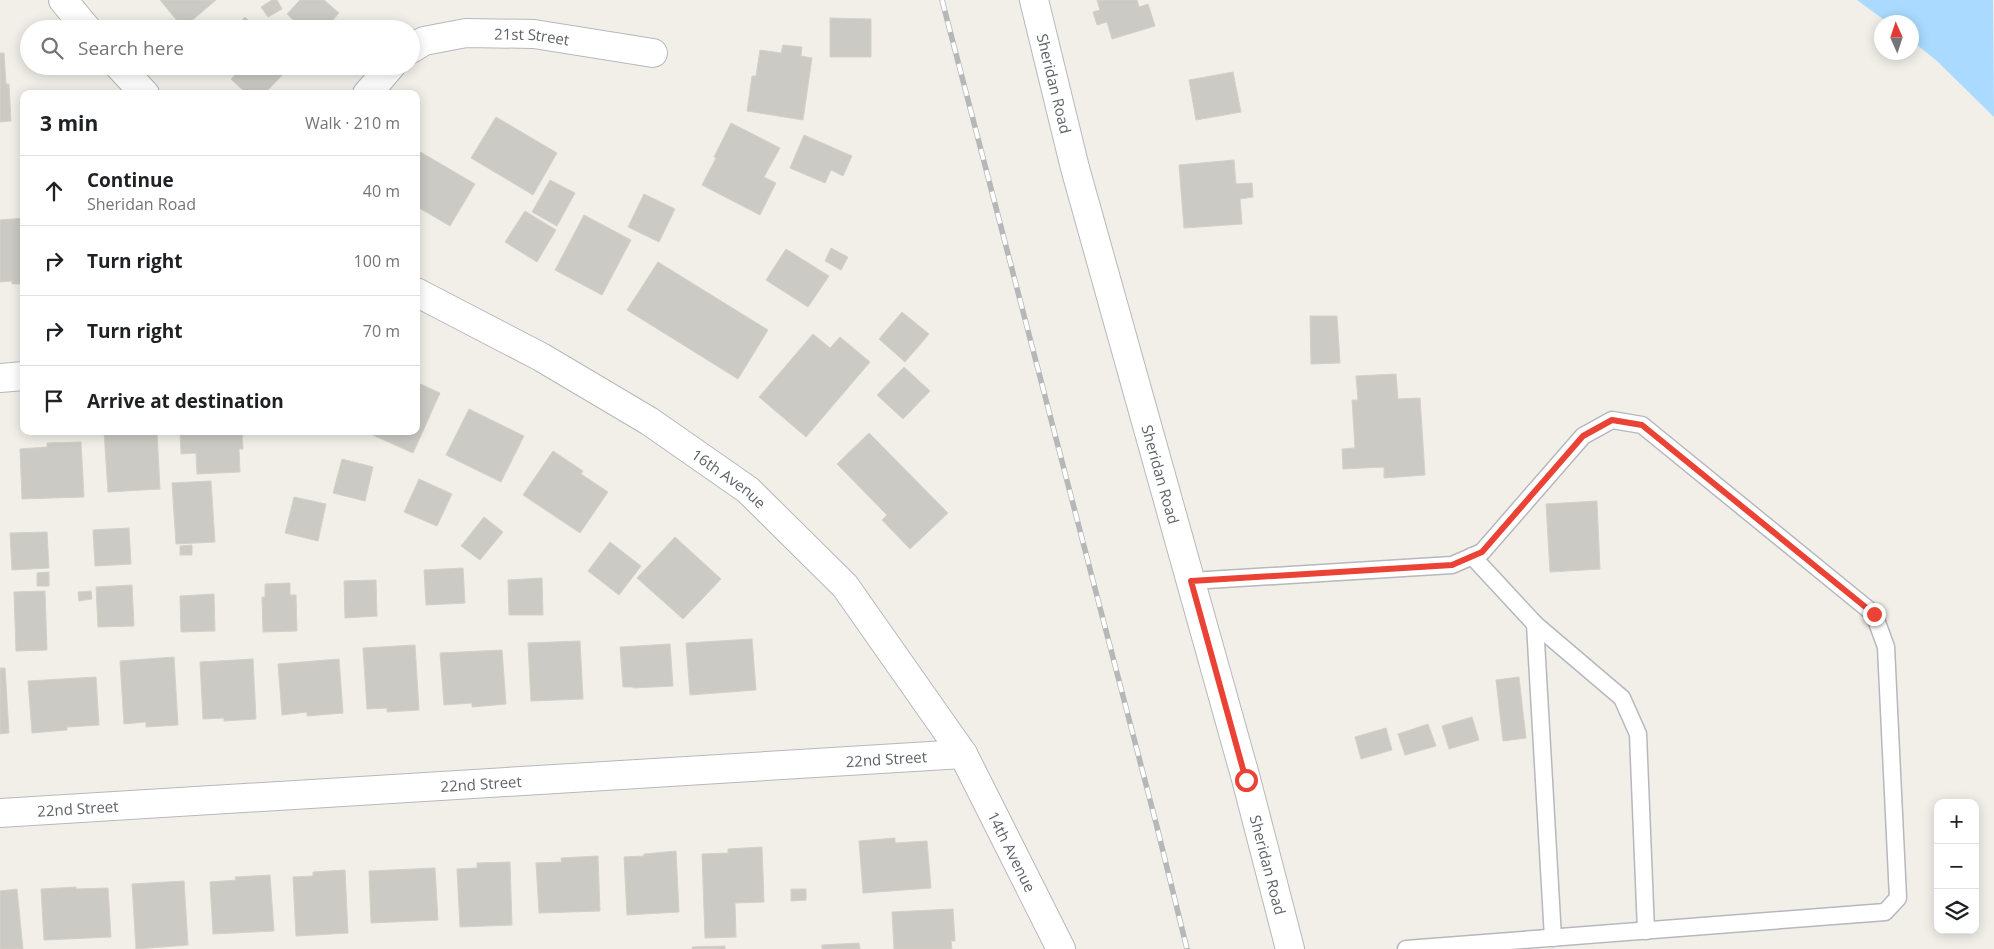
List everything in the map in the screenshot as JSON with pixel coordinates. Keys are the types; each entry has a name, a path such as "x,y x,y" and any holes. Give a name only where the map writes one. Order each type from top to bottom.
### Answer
{"street":[{"path":"63,0 80,20"},
{"name":"Sheridan Road","path":"1034,0 1075,168 1246,780 1290,949"},
{"name":"21st Street","path":"420,43 424,41 466,33 534,34 653,53"},
{"path":"127,75 141,90"},
{"path":"370,90 383,75"},
{"name":"16th Avenue","path":"420,294 550,362 649,421 748,490 845,586 963,754"},
{"path":"0,378 20,376"},
{"name":"22nd Street","path":"0,813 963,754"},
{"name":"14th Avenue","path":"963,754 1061,949"}],"lane":[{"path":"1191,581 1452,565 1482,552 1583,436 1612,420 1642,425 1874,614 1886,647 1898,898 1885,912 1406,949"},
{"path":"1472,556 1535,624 1622,698 1638,734 1646,931"},
{"path":"1535,624 1554,938"}],"water":[{"path":"1857,0 1993,0 1994,117 1937,61 1919,47 1919,15 1877,15"}],"building":[{"path":"160,0 216,0 192,20 176,20"},
{"path":"272,0 277,0 282,9 268,17 261,7"},
{"path":"300,0 324,0 339,13 333,20 293,20 287,14"},
{"path":"1097,0 1137,0 1139,7 1148,4 1155,26 1112,39 1107,22 1097,25 1093,12 1100,10"},
{"path":"830,18 871,19 871,57 830,57"},
{"path":"783,45 802,47 801,56 812,58 803,120 747,111 752,76 756,76 760,50 781,53"},
{"path":"0,53 4,53 6,84 9,84 11,121 0,122"},
{"path":"1233,72 1241,112 1196,120 1189,80"},
{"path":"235,75 282,75 268,90 243,90 231,79"},
{"path":"496,117 557,153 533,195 471,158"},
{"path":"731,123 780,148 764,177 776,183 760,215 702,185"},
{"path":"804,135 852,156 843,176 831,170 825,183 790,168"},
{"path":"420,152 475,184 450,226 420,208"},
{"path":"1234,160 1236,184 1252,183 1253,197 1240,199 1242,224 1184,228 1179,165"},
{"path":"550,180 575,193 557,226 532,212"},
{"path":"644,194 675,209 659,242 628,227"},
{"path":"525,211 556,230 537,262 505,242"},
{"path":"584,215 631,240 602,295 555,270"},
{"path":"20,218 20,284 12,284 12,281 0,282 0,220"},
{"path":"831,248 848,257 841,270 825,261"},
{"path":"786,249 829,276 808,307 766,280"},
{"path":"658,262 768,330 738,379 627,310"},
{"path":"902,312 929,334 905,362 879,339"},
{"path":"1310,316 1337,316 1340,363 1311,364"},
{"path":"813,334 830,348 840,337 870,362 806,437 759,397"},
{"path":"904,367 930,391 903,419 877,395"},
{"path":"1396,374 1398,399 1420,398 1425,475 1384,478 1384,467 1343,469 1342,449 1355,448 1352,400 1358,400 1356,376"},
{"path":"420,384 440,393 413,453 373,435 420,435"},
{"path":"469,409 524,436 501,482 446,455"},
{"path":"869,433 948,513 910,549 882,520 887,515 837,464"},
{"path":"104,435 157,435 160,489 108,492"},
{"path":"180,435 242,435 243,449 239,449 240,472 197,474 196,453 181,454"},
{"path":"81,442 84,497 22,499 20,449 47,447 47,443"},
{"path":"553,451 583,471 581,474 608,492 580,533 523,495"},
{"path":"342,459 373,467 365,501 333,493"},
{"path":"419,479 452,494 437,526 404,512"},
{"path":"211,481 215,542 176,544 172,483"},
{"path":"294,497 326,504 318,541 285,533"},
{"path":"1597,501 1600,569 1550,572 1546,504"},
{"path":"484,517 503,532 480,560 461,546"},
{"path":"129,528 131,564 95,566 93,530"},
{"path":"47,532 49,568 12,570 10,533"},
{"path":"675,537 721,579 683,619 637,578"},
{"path":"610,542 641,566 619,595 588,571"},
{"path":"192,545 192,555 180,555 180,546"},
{"path":"463,568 465,603 426,605 424,570"},
{"path":"49,572 49,586 37,586 37,573"},
{"path":"542,578 543,615 509,615 508,580"},
{"path":"376,580 377,616 345,618 344,581"},
{"path":"290,583 290,595 296,595 297,631 263,632 262,597 265,597 265,584"},
{"path":"132,585 134,626 98,627 96,587"},
{"path":"45,591 47,650 16,651 14,592"},
{"path":"91,591 92,599 79,601 78,592"},
{"path":"214,594 215,631 181,632 180,596"},
{"path":"752,639 756,690 690,695 686,643"},
{"path":"580,641 583,699 531,701 528,643"},
{"path":"670,644 673,686 623,687 620,647"},
{"path":"415,645 419,710 387,712 387,708 367,709 363,648"},
{"path":"502,650 506,704 472,707 472,703 444,705 440,653"},
{"path":"174,657 178,725 146,727 146,722 124,724 120,661"},
{"path":"253,659 256,719 224,721 224,718 203,719 200,662"},
{"path":"339,659 343,713 307,716 307,712 282,715 278,664"},
{"path":"0,668 5,668 9,733 0,734"},
{"path":"96,677 99,725 67,727 67,730 32,733 28,681"},
{"path":"1519,677 1526,738 1503,741 1496,680"},
{"path":"1472,717 1479,740 1449,749 1442,726"},
{"path":"1428,724 1436,746 1405,755 1398,734"},
{"path":"1386,728 1392,750 1361,759 1355,737"},
{"path":"895,838 895,843 927,841 931,888 863,893 859,841"},
{"path":"762,847 764,902 735,903 736,937 705,938 702,854 728,853 728,849"},
{"path":"676,851 679,912 627,915 624,857"},
{"path":"598,856 600,911 539,913 536,863 562,862 561,858"},
{"path":"510,862 512,925 460,927 457,869 477,868 477,863"},
{"path":"435,868 438,920 371,923 369,871"},
{"path":"345,870 348,933 296,936 293,877 313,876 313,872"},
{"path":"270,875 274,931 213,934 210,882 236,880 235,877"},
{"path":"184,881 188,945 136,949 132,884"},
{"path":"76,887 76,889 108,888 111,937 44,940 41,889"},
{"path":"17,889 23,949 0,949 0,891"},
{"path":"791,889 806,889 806,900 791,901"},
{"path":"953,909 955,941 951,941 952,949 894,949 892,912"},
{"path":"859,943 860,949 822,949 822,945"},
{"path":"725,946 725,949 692,949 692,947"}],"railway":[{"path":"942,0 1187,949"}],"route":[{"path":"1246,780 1191,581 1452,565 1482,552 1583,436 1612,420 1642,425 1874,614"}]}
